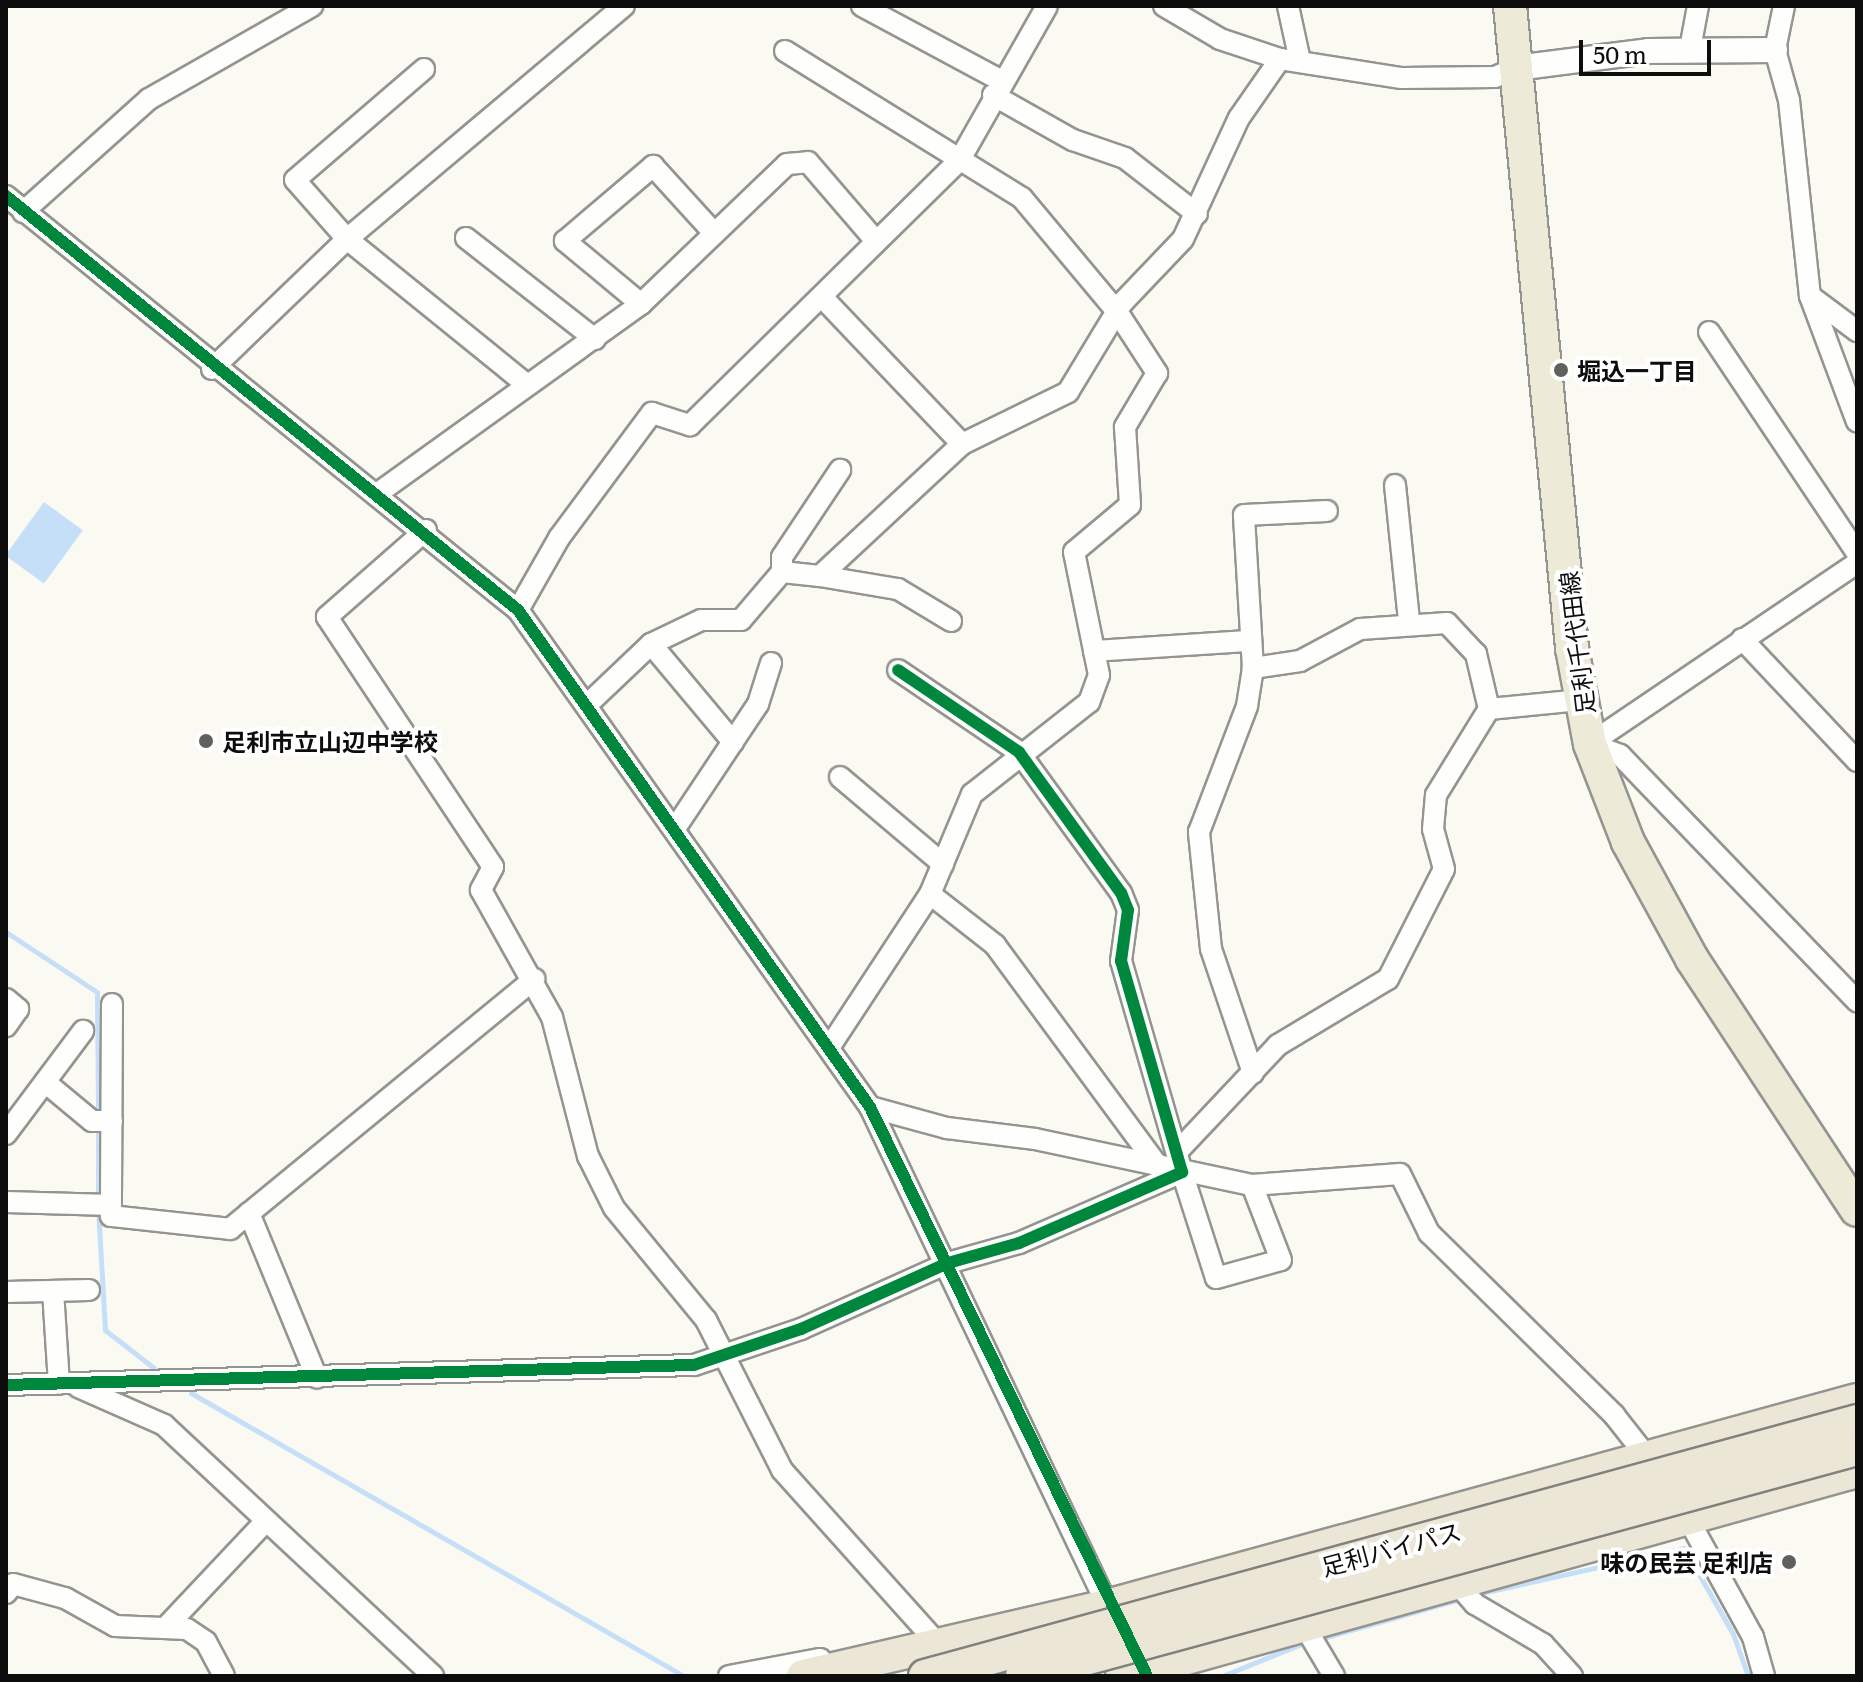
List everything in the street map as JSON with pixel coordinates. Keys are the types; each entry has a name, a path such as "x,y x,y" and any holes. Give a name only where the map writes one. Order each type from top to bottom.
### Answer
{"highway":[{"path":"803,1676 1107,1606 1857,1400"},
{"name":"足利バイパス","path":"925,1676 1857,1421"},
{"name":"足利バイパス","path":"1022,1676 1857,1449"},
{"path":"1137,1674 1302,1622 1857,1471"}],"main road":[{"name":"足利千代田線","path":"1510,6 1580,700 1590,744 1628,842 1692,959 1857,1210"}],"street":[{"path":"23,212 149,99 312,6"},
{"path":"212,369 347,239 624,6"},
{"path":"862,6 998,88 1073,140 1125,158 1197,214"},
{"path":"518,610 559,538 652,413 690,425 959,161 1047,6"},
{"path":"1164,6 1220,39 1290,60 1402,78 1495,77 1516,68 1690,49 1775,50"},
{"path":"820,576 962,444 1068,392 1118,313 1197,214 1239,118 1290,60 1288,6"},
{"path":"1690,49 1698,6"},
{"path":"1784,6 1775,50 1789,100 1810,296 1857,422"},
{"path":"785,51 1022,198 1118,313 1157,373 1125,427 1130,505 1074,552 1099,675 1089,702 1019,752 972,794 930,894 830,1046"},
{"path":"424,69 295,180 347,239 526,384"},
{"path":"378,493 641,304 787,164 800,160 876,241"},
{"path":"641,304 565,241 653,166 714,233"},
{"path":"6,196 212,369 426,530 518,610 589,703 870,1107 948,1263 1137,1674"},
{"path":"466,238 595,339"},
{"path":"1810,296 1857,331"},
{"path":"822,297 962,444"},
{"path":"1709,332 1857,553"},
{"path":"589,703 651,644 701,620 741,620 782,572 782,557 840,470"},
{"path":"1395,485 1409,621"},
{"path":"1253,1073 1211,949 1199,832 1247,706 1253,668 1249,641 1244,515 1327,511"},
{"path":"426,530 327,617 472,826 493,867 481,890 534,979 552,1017 588,1156 614,1208 706,1320 723,1359 782,1470 937,1643"},
{"path":"1590,744 1857,563"},
{"path":"782,572 898,589 951,621"},
{"path":"6,1385 317,1378 723,1359 948,1263 1019,1243 1179,1162 1278,1045 1388,979 1444,869 1433,829 1436,795 1489,709 1469,645 1447,623 1409,621 1360,629 1300,661 1253,668"},
{"path":"1742,639 1857,761"},
{"path":"1094,651 1249,641"},
{"path":"651,644 733,742"},
{"path":"676,827 758,704 771,663"},
{"path":"898,670 1019,752 1125,902 1121,961 1216,1278 1281,1260 1252,1185"},
{"path":"1489,709 1580,700"},
{"path":"1590,744 1620,755 1857,1001"},
{"path":"840,777 943,864"},
{"path":"930,894 995,945 1158,1166"},
{"path":"112,1004 111,1216 230,1229 534,979"},
{"path":"6,999 18,1009 6,1026"},
{"path":"6,1134 83,1031"},
{"path":"45,1082 92,1121 112,1121"},
{"path":"870,1107 1158,1166 1179,1162 1252,1185 1400,1174 1429,1233 1614,1415 1647,1457"},
{"path":"6,1202 111,1205"},
{"path":"249,1213 317,1378"},
{"path":"6,1292 89,1290"},
{"path":"53,1291 65,1384"},
{"path":"65,1384 164,1425 433,1676"},
{"path":"1687,1517 1753,1637 1764,1676"},
{"path":"165,1628 266,1521"},
{"path":"1454,1580 1475,1604 1543,1644 1572,1676"},
{"path":"6,1593 13,1584 65,1598 115,1626 187,1629 206,1642 224,1676"},
{"path":"1302,1622 1334,1676"},
{"path":"729,1676 834,1657 855,1663"}],"water":[{"path":"44,502 83,530 44,584 6,556"}],"waterway":[{"path":"6,932 97,992 98,1118"},
{"path":"98,1128 98,1198"},
{"path":"98,1208 105,1330 154,1368"},
{"path":"191,1393 684,1676"},
{"path":"1473,1595 1684,1548 1733,1634 1748,1676"},
{"path":"1319,1639 1464,1598"},
{"path":"1222,1676 1306,1642"}],"cycle path":[{"path":"6,196 518,610 870,1107 1147,1676"},
{"path":"6,1385 694,1365 801,1329 948,1263 1019,1243 1182,1172 1121,961 1128,910 1121,893 1019,752 898,670"}],"place":[{"name":"堀込一丁目","path":"1561,370"},
{"name":"足利市立山辺中学校","path":"206,741"},
{"name":"味の民芸 足利店","path":"1789,1562"}]}
